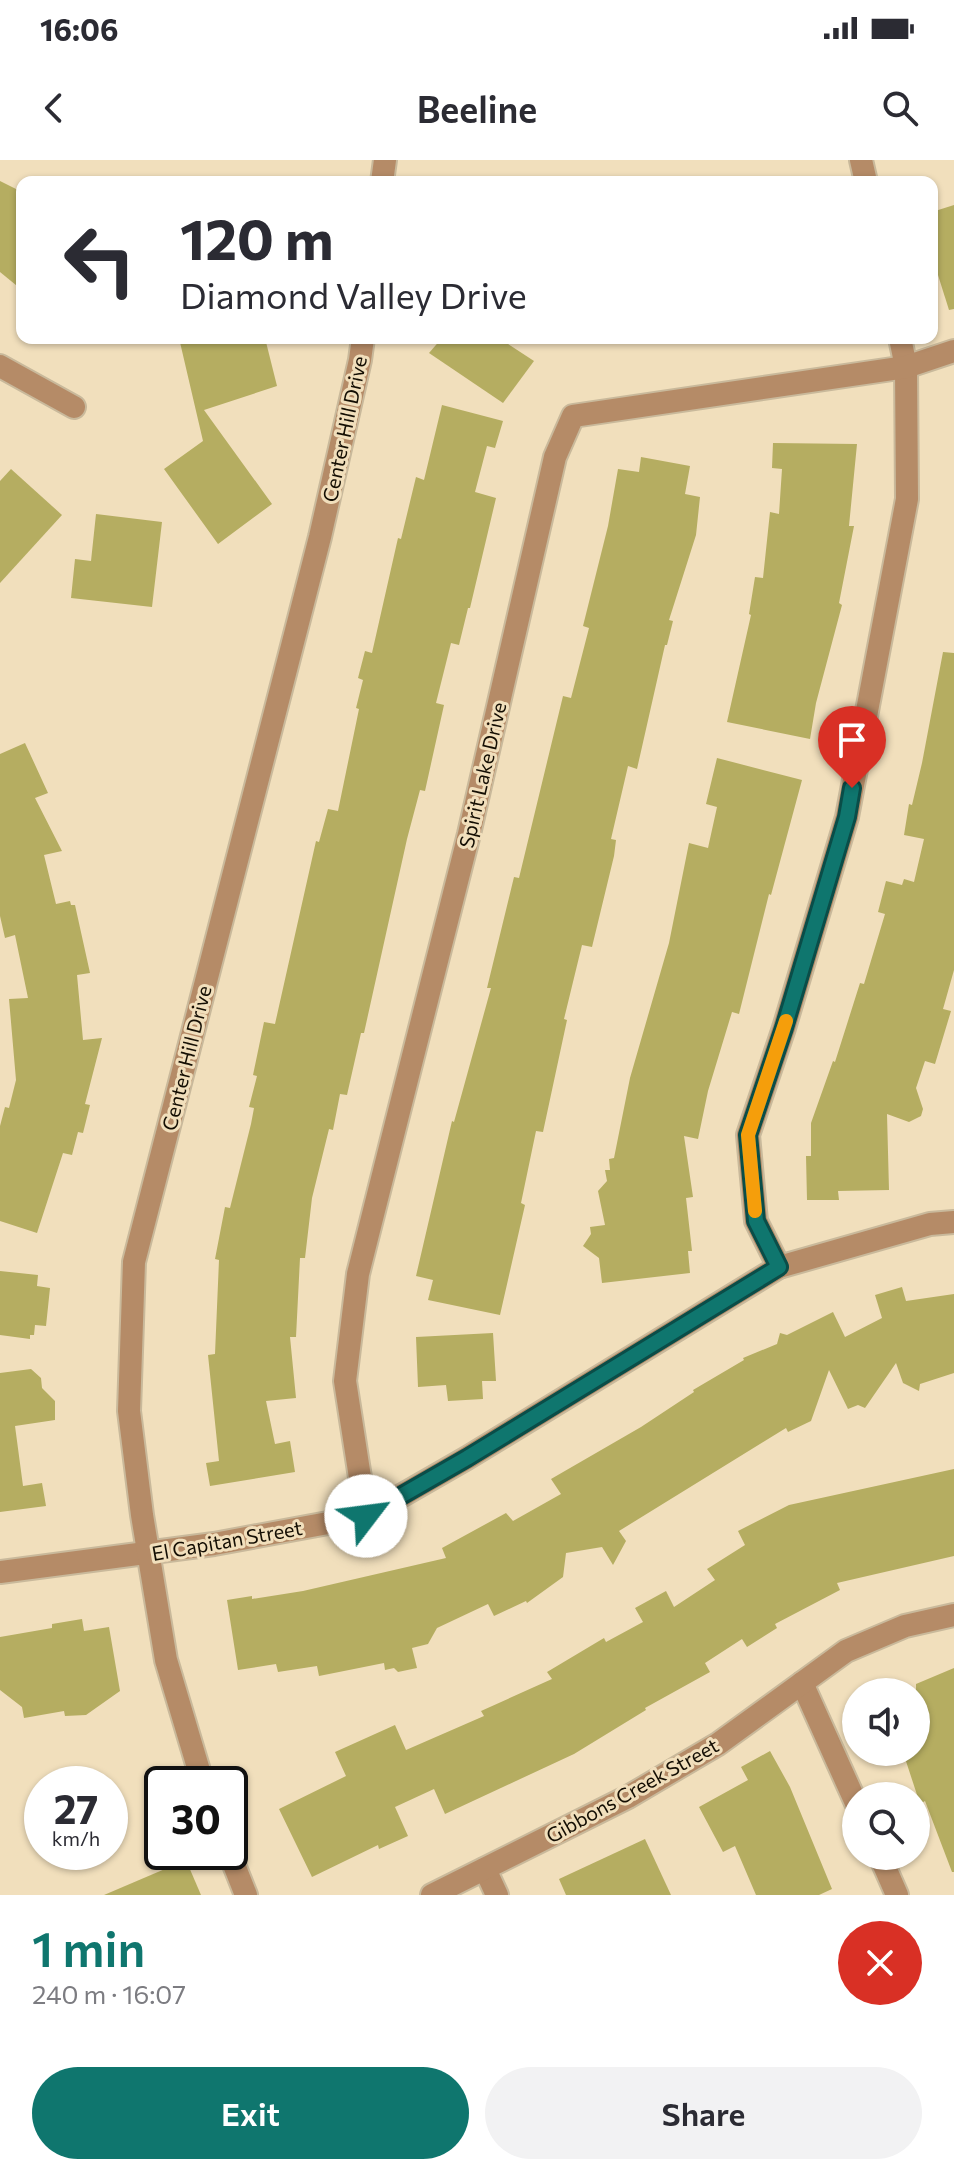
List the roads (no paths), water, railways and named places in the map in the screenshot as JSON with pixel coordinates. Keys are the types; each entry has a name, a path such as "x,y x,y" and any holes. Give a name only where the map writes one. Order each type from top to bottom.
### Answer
{"street":[{"name":"Center Hill Drive","path":"198,1766 166,1660 129,1411 134,1262 316,553 362,344"},
{"path":"779,1267 756,1221 748,1135 784,1028 847,817 907,499 906,367 901,344"},
{"name":"Spirit Lake Drive","path":"366,1516 345,1381 358,1274 469,834 555,457 573,416 906,367 954,351"},
{"path":"0,366 74,407"},
{"name":"El Capitan Street","path":"0,1572 148,1554 366,1516 467,1458 779,1267 930,1224 954,1222"},
{"name":"Gibbons Creek Street","path":"432,1895 628,1797 718,1744 846,1651 905,1626 954,1615"},
{"path":"802,1683 847,1782"},
{"path":"485,1869 497,1895"},
{"path":"236,1870 246,1895"},
{"path":"886,1870 897,1895"}]}
